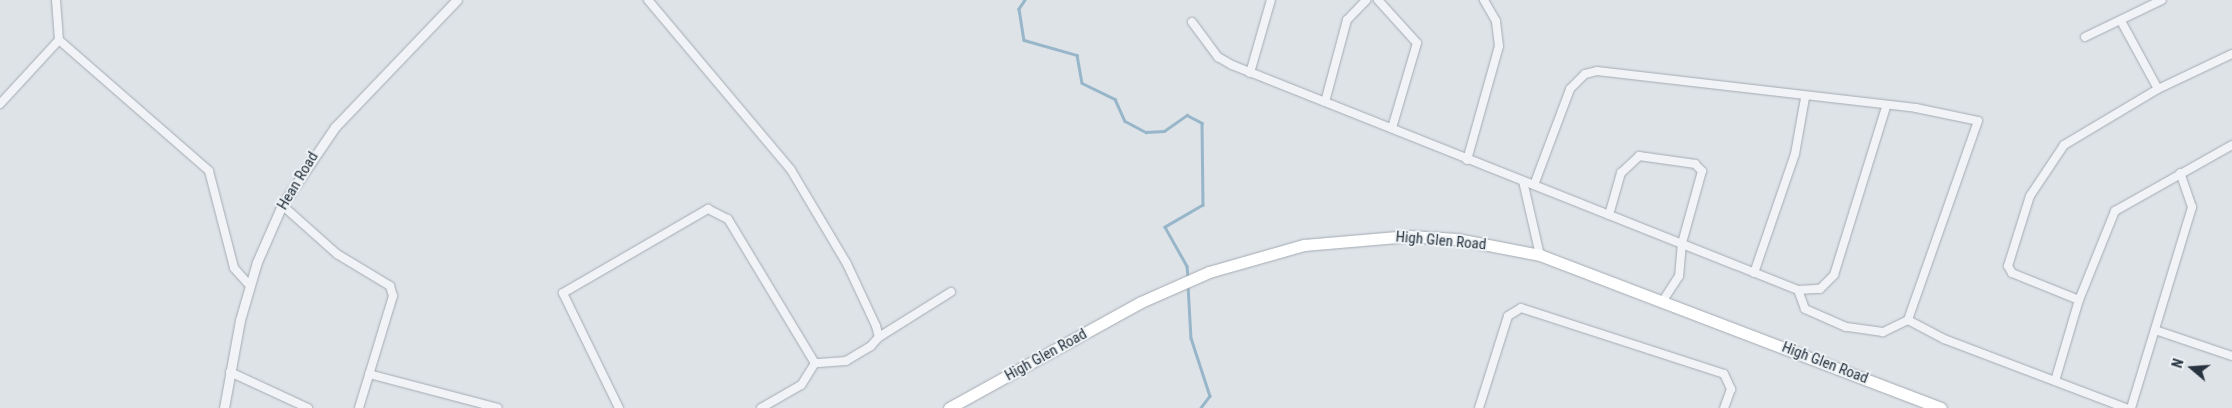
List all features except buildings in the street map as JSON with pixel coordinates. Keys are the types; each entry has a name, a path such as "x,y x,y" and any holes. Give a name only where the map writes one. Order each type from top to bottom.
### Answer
{"main road":[{"name":"High Glen Road","path":"950,408 1185,282 1209,272 1274,252 1352,238 1457,239 1540,256 1942,408"}],"street":[{"path":"56,0 59,40 209,171 234,268 250,286"},
{"name":"Hean Road","path":"224,408 230,372 250,286 282,204 335,127 457,0"},
{"path":"648,0 791,170 847,264 879,337"},
{"path":"1250,72 1271,0"},
{"path":"1325,102 1347,20 1366,0"},
{"path":"1378,0 1416,43 1392,128"},
{"path":"1467,160 1499,46 1496,21 1484,0"},
{"path":"2085,37 2162,0"},
{"path":"2121,21 2158,89"},
{"path":"1192,22 1218,57 1250,72 1467,160 1798,290 1820,289 1834,275 1886,107"},
{"path":"0,104 59,40"},
{"path":"2079,300 2012,273 2006,260 2022,213 2060,148 2158,89 2232,54"},
{"path":"1534,186 1570,89 1585,74 1597,71 1805,98 1886,107 1916,108 1978,121 1908,320 1882,332 1846,327 1806,309 1798,290"},
{"path":"1754,272 1795,154 1805,98"},
{"path":"2055,381 2079,300 2115,211 2232,145"},
{"path":"1609,215 1621,173 1630,160 1639,156 1695,164 1703,177 1682,243 1679,276 1662,302"},
{"path":"2131,408 2158,331 2192,207 2180,173"},
{"path":"1523,181 1540,256"},
{"path":"282,204 337,254 390,286 393,296 359,408"},
{"path":"619,408 562,294 708,209 728,219 815,363"},
{"path":"815,363 846,361 879,337 951,292"},
{"path":"1479,408 1508,316 1521,308 1724,374 1731,389 1724,408"},
{"path":"1908,320 1944,339 2126,408"},
{"path":"2158,331 2232,356"},
{"path":"761,408 802,385 815,363"},
{"path":"230,372 308,408"},
{"path":"370,374 496,408"}],"waterway":[{"path":"1025,0 1019,9 1024,40 1077,55 1082,83 1115,99 1125,121 1146,132 1164,131 1187,115 1202,123 1203,205 1165,227 1187,266 1188,277"},
{"path":"1188,285 1191,338 1210,396 1201,408"}]}
